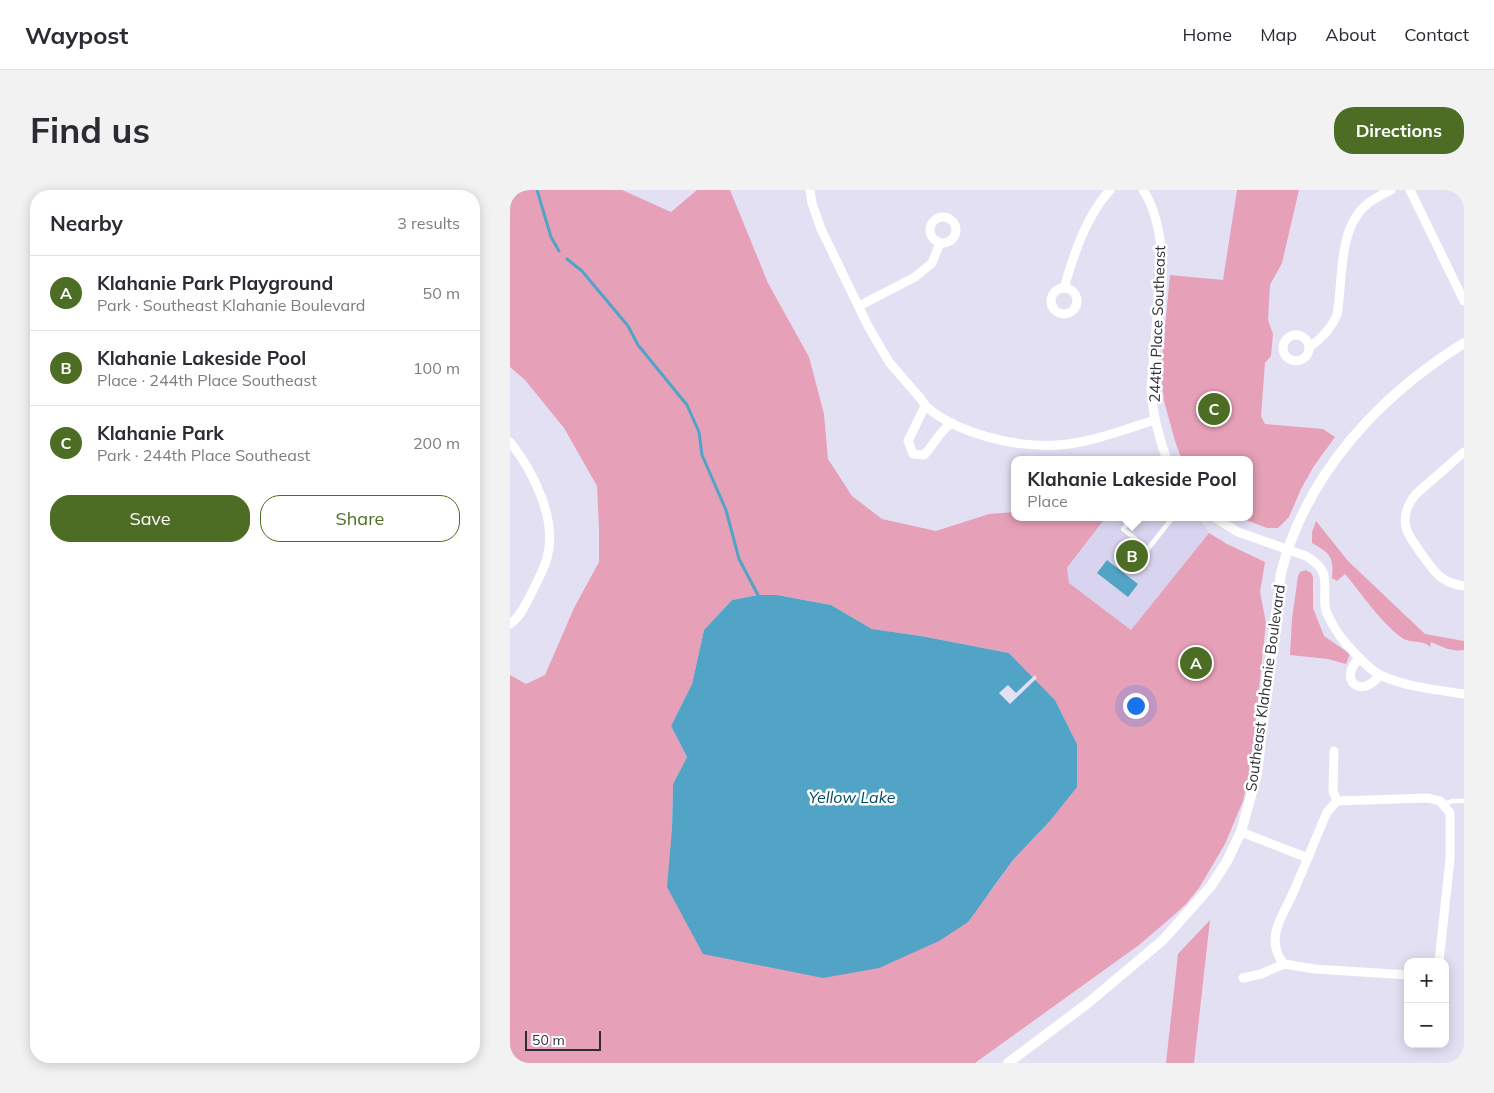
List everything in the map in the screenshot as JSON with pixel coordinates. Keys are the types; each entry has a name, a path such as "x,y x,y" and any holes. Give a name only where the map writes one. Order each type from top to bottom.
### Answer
{"street":[{"path":"810,190 812,203 821,229 868,326 889,362 925,406 952,423 1000,440 1028,445 1084,442 1155,420"},
{"path":"1064,288 1075,251 1086,227 1096,208 1110,190"},
{"name":"244th Place Southeast","path":"1143,190 1157,224 1162,256 1151,402 1165,456"},
{"path":"1310,347 1326,333 1337,315 1345,246 1355,219 1363,207 1391,190"},
{"path":"1410,190 1464,301"},
{"path":"859,306 915,277 932,263 940,243"},
{"name":"Southeast Klahanie Boulevard","path":"1009,1063 1088,1003 1163,940 1211,886 1227,861 1241,832 1256,774 1280,581 1287,549 1310,499 1326,470 1350,439 1371,417 1424,369 1464,343"},
{"path":"925,406 908,441 913,454 924,455 932,448 944,428 952,423"},
{"path":"510,442 527,466 541,494 546,513 549,546 548,557 528,600 518,616 510,624"},
{"path":"1460,586 1440,578 1409,534 1405,517 1410,502 1416,494 1464,452"},
{"path":"1220,521 1238,532 1306,556 1315,561 1320,567 1325,580 1325,607 1330,622 1344,642 1380,675 1425,688 1464,694"},
{"path":"1360,658 1350,672 1351,680 1357,686 1366,687 1373,684 1380,675"},
{"path":"1334,751 1333,791 1337,802"},
{"path":"1284,964 1276,950 1277,928 1327,812 1337,802 1428,798 1442,802 1450,814 1451,850 1439,958"},
{"path":"1241,832 1308,858"},
{"path":"1243,978 1261,974 1284,964 1315,969 1404,975"}],"lane":[{"path":"1130,521 1123,529 1148,549 1170,521"},
{"path":"1442,802 1464,801"}],"shaded area":[{"path":"510,190 622,190 671,212 697,190 730,190 768,283 809,357 824,414 828,459 852,496 882,519 936,531 989,514 1011,512 1011,521 1103,521 1067,568 1069,583 1131,630 1209,533 1265,562 1260,592 1266,623 1251,765 1243,801 1225,844 1199,888 1186,904 1139,945 975,1063 510,1063 510,675 526,684 545,675 574,608 599,562 597,486 564,428 525,380 510,367","holes":["758,595 777,595 831,605 872,629 921,636 1009,653 1055,700 1077,744 1049,822 1013,860 988,895 672,829 673,784 687,757 671,726 692,684 704,630 732,600"]},
{"path":"1237,190 1299,190 1282,263 1270,285 1268,320 1273,334 1271,356 1265,363 1261,416 1265,424 1323,429 1335,437 1314,466 1301,489 1289,517 1278,528 1267,528 1249,521 1253,521 1253,456 1181,456 1164,401 1162,358 1170,275 1223,280"},
{"path":"1103,521 1201,521 1209,533 1131,630 1069,583 1067,569"},
{"path":"1316,521 1348,561 1425,634 1464,641 1464,650 1451,650 1431,642 1430,647 1424,643 1402,638 1379,616 1345,574 1337,581 1332,578 1330,556 1312,543 1312,532"},
{"path":"1306,570 1313,577 1313,608 1324,636 1350,654 1346,664 1328,659 1290,655 1292,619 1298,576 1300,572"},
{"path":"1210,920 1194,1063 1166,1063 1178,954"}],"water":[{"path":"1107,560 1138,584 1128,597 1097,573"},
{"name":"Yellow Lake","path":"758,595 777,595 831,605 872,629 921,636 1009,653 1055,700 1077,744 1077,787 1049,822 1013,860 968,922 939,941 879,968 823,978 703,954 667,887 672,829 673,784 687,757 671,726 692,684 704,630 732,600"}],"pier":[{"path":"1035,675 1037,678 1010,704 999,693 1008,685 1016,693"}],"waterway":[{"path":"537,190 551,237 559,251"},
{"path":"567,259 582,271 628,326 638,345 687,405 699,432 702,455 726,510 739,559 758,595"}],"place":[{"name":"Klahanie Park","path":"1214,409"},
{"name":"Klahanie Lakeside Pool","path":"1132,556"},
{"name":"Klahanie Park Playground","path":"1196,663"}]}
